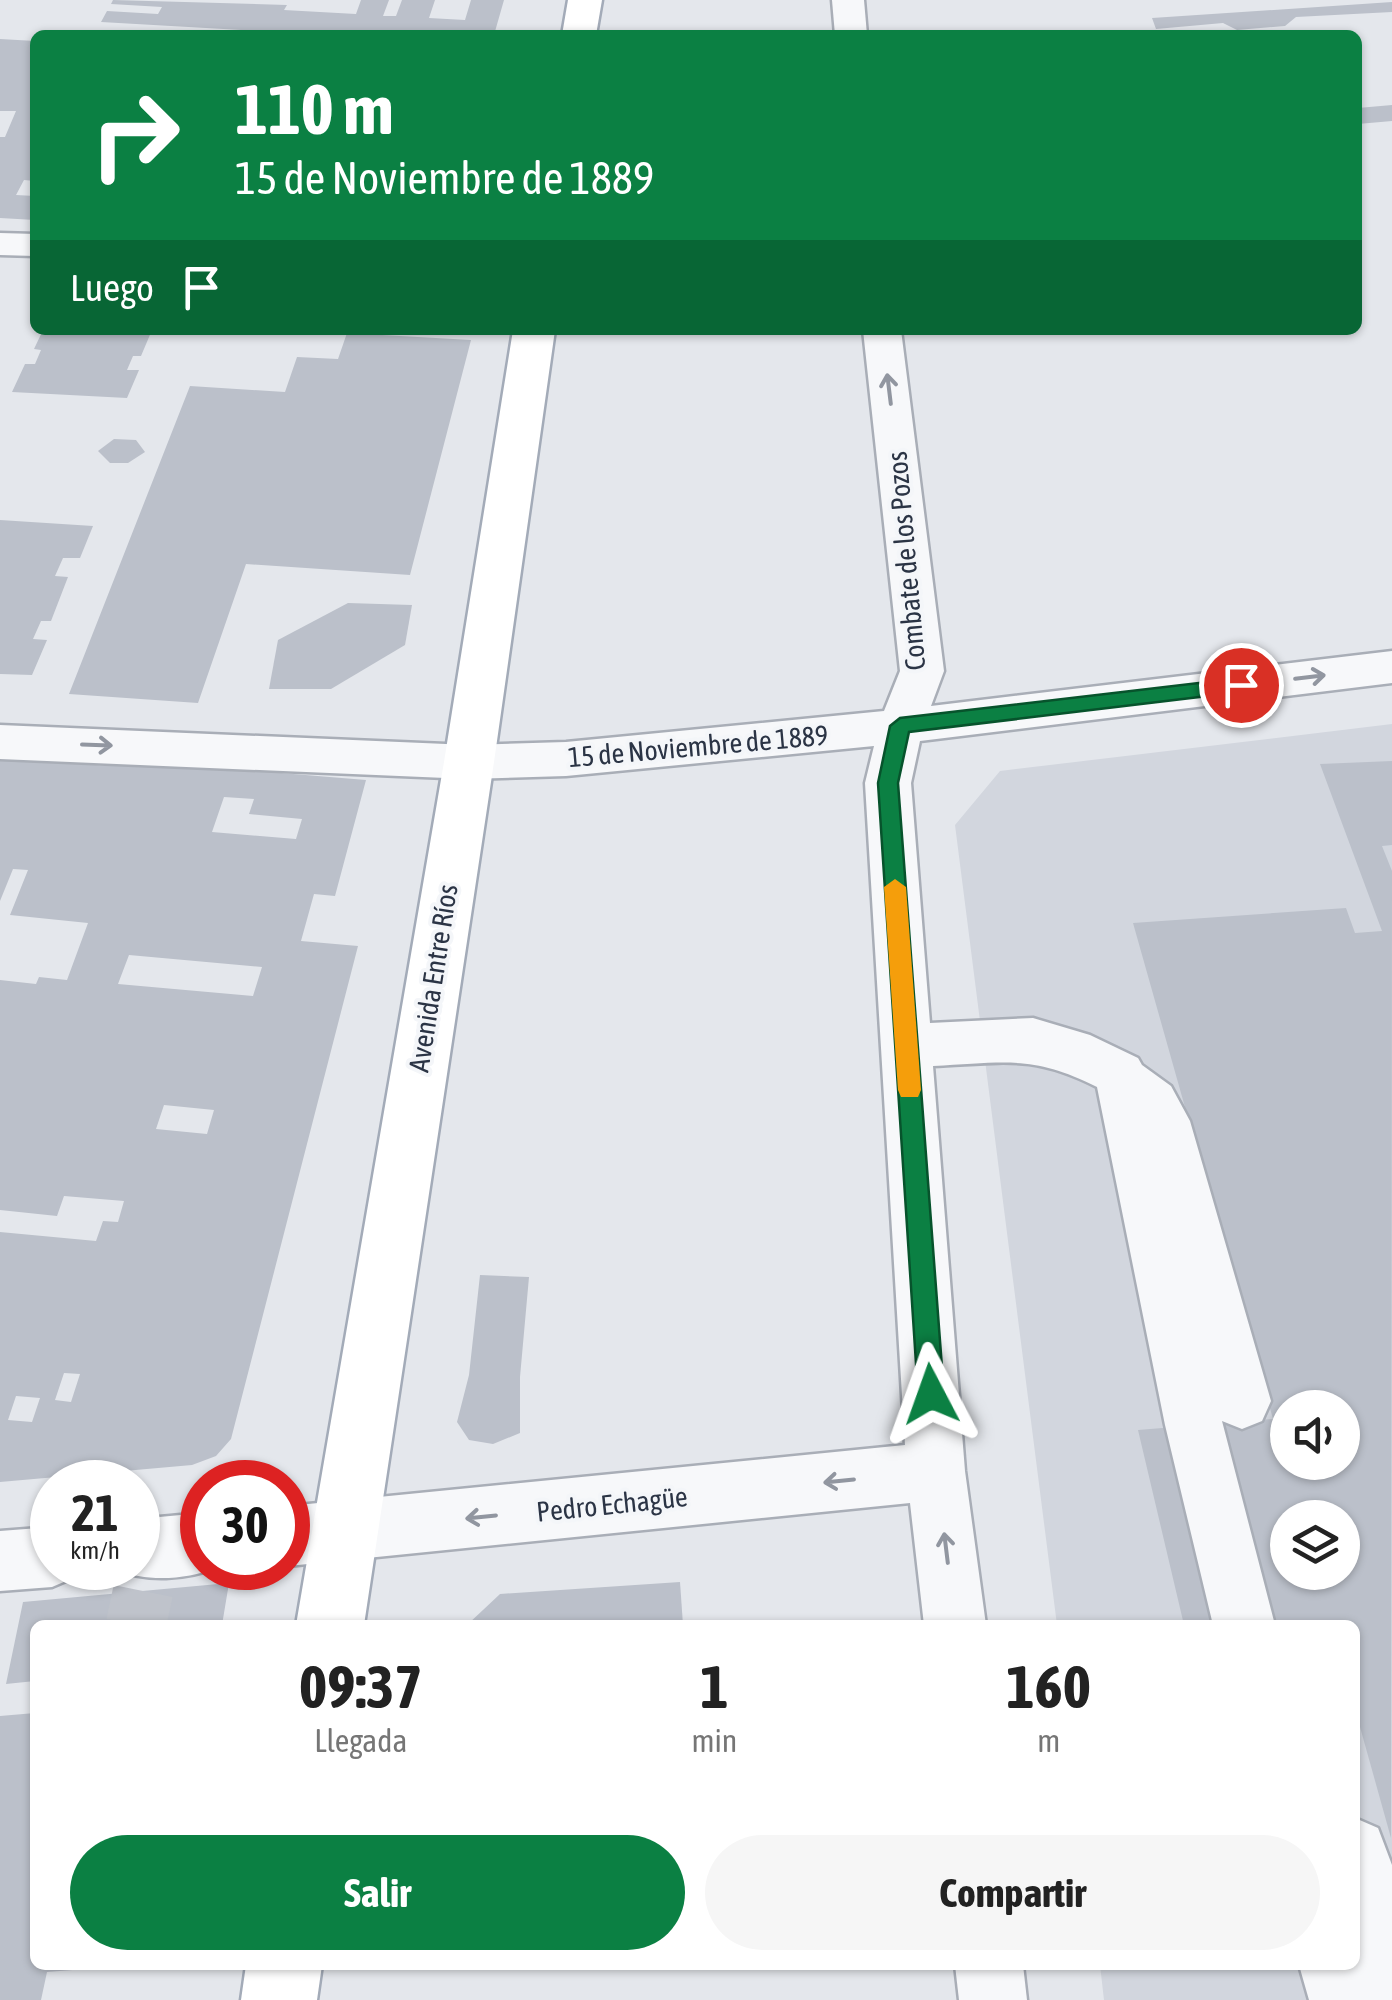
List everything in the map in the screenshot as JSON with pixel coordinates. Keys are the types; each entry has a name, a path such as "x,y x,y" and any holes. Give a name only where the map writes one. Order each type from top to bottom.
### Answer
{"main road":[{"path":"580,30 584,0"},
{"name":"Avenida Entre Ríos","path":"329,1620 315,1534 469,762 533,335"},
{"path":"279,2000 283,1970"}],"street":[{"path":"848,0 851,30"},
{"path":"0,244 30,245"},
{"name":"Combate de los Pozos","path":"883,335 922,671 900,726 888,783 936,1470 954,1620"},
{"name":"15 de Noviembre de 1889","path":"0,742 469,762 566,759 900,726 1392,667"},
{"path":"906,1046 1033,1040 1072,1050 1120,1074 1153,1102 1164,1120 1242,1401"},
{"path":"1120,1074 1194,1425 1243,1620"},
{"name":"Pedro Echagüe","path":"315,1534 936,1470"},
{"path":"0,1561 30,1558"},
{"path":"1360,1869 1392,1982"},
{"path":"989,1970 992,2000"},
{"path":"1334,1970 1342,2000"}],"shaded area":[{"path":"1392,724 1392,2000 1104,2000 1101,1970 1360,1970 1360,1620 1056,1620 955,825 1000,771"}],"building":[{"path":"113,0 287,5 284,10 356,14 361,0 389,0 383,16 396,16 402,0 435,0 429,18 465,20 471,0 504,0 495,30 241,30 101,22 107,11 158,14 162,7 111,4"},
{"path":"1392,2 1392,12 1296,17 1285,26 1237,30 1223,23 1156,29 1152,18"},
{"path":"0,39 30,41 30,181 24,180 16,195 30,196 30,220 0,218 0,137 5,137 16,111 0,111"},
{"path":"1392,105 1392,121 1362,124 1362,108"},
{"path":"41,335 150,335 141,356 133,356 127,370 139,370 127,398 12,392 25,364 35,364 41,350 34,349"},
{"path":"346,335 471,340 410,575 246,564 198,703 69,694 190,386 285,392 297,357 338,359"},
{"path":"114,439 136,440 145,452 128,463 110,463 98,451"},
{"path":"0,520 93,526 80,558 63,558 55,576 68,577 51,621 41,621 33,639 47,640 32,675 0,674"},
{"path":"348,603 412,605 405,645 331,689 269,689 278,640"},
{"path":"0,758 109,766 111,759 366,780 335,896 314,894 301,941 358,946 231,1439 216,1456 205,1460 180,1460 180,1466 160,1468 160,1460 30,1460 30,1479 0,1482 0,1232 96,1241 103,1221 118,1222 124,1201 64,1196 57,1216 0,1210 0,980 36,984 39,977 67,980 88,923 10,915 28,870 13,869 0,901","holes":["224,797 254,799 249,814 302,819 296,839 212,832","129,955 262,967 253,996 118,984","164,1105 214,1110 207,1134 156,1129","64,1373 80,1374 71,1402 55,1400","16,1396 40,1398 32,1422 8,1420"]},
{"path":"1392,761 1392,845 1382,846 1392,871 1391,1838 1360,1727 1360,1620 1183,1620 1138,1430 1270,1419 1270,1480 1360,1480 1360,1390 1270,1390 1270,1408 1133,923 1346,908 1355,933 1382,931 1320,764"},
{"path":"480,1275 529,1277 520,1377 520,1433 493,1444 469,1440 457,1422 469,1375"},
{"path":"680,1582 683,1620 472,1620 500,1594"},
{"path":"180,1588 228,1590 223,1620 30,1620 30,1682 6,1684 23,1602"},
{"path":"30,1713 30,1970 72,1970 47,1972 41,2000 0,2000 0,1716"}],"tunnel":[{"path":"137,1620 143,1591"}],"slow traffic":[{"path":"895,887 909,1090"}],"route":[{"path":"931,1394 888,783 900,726 1241,685"}]}
